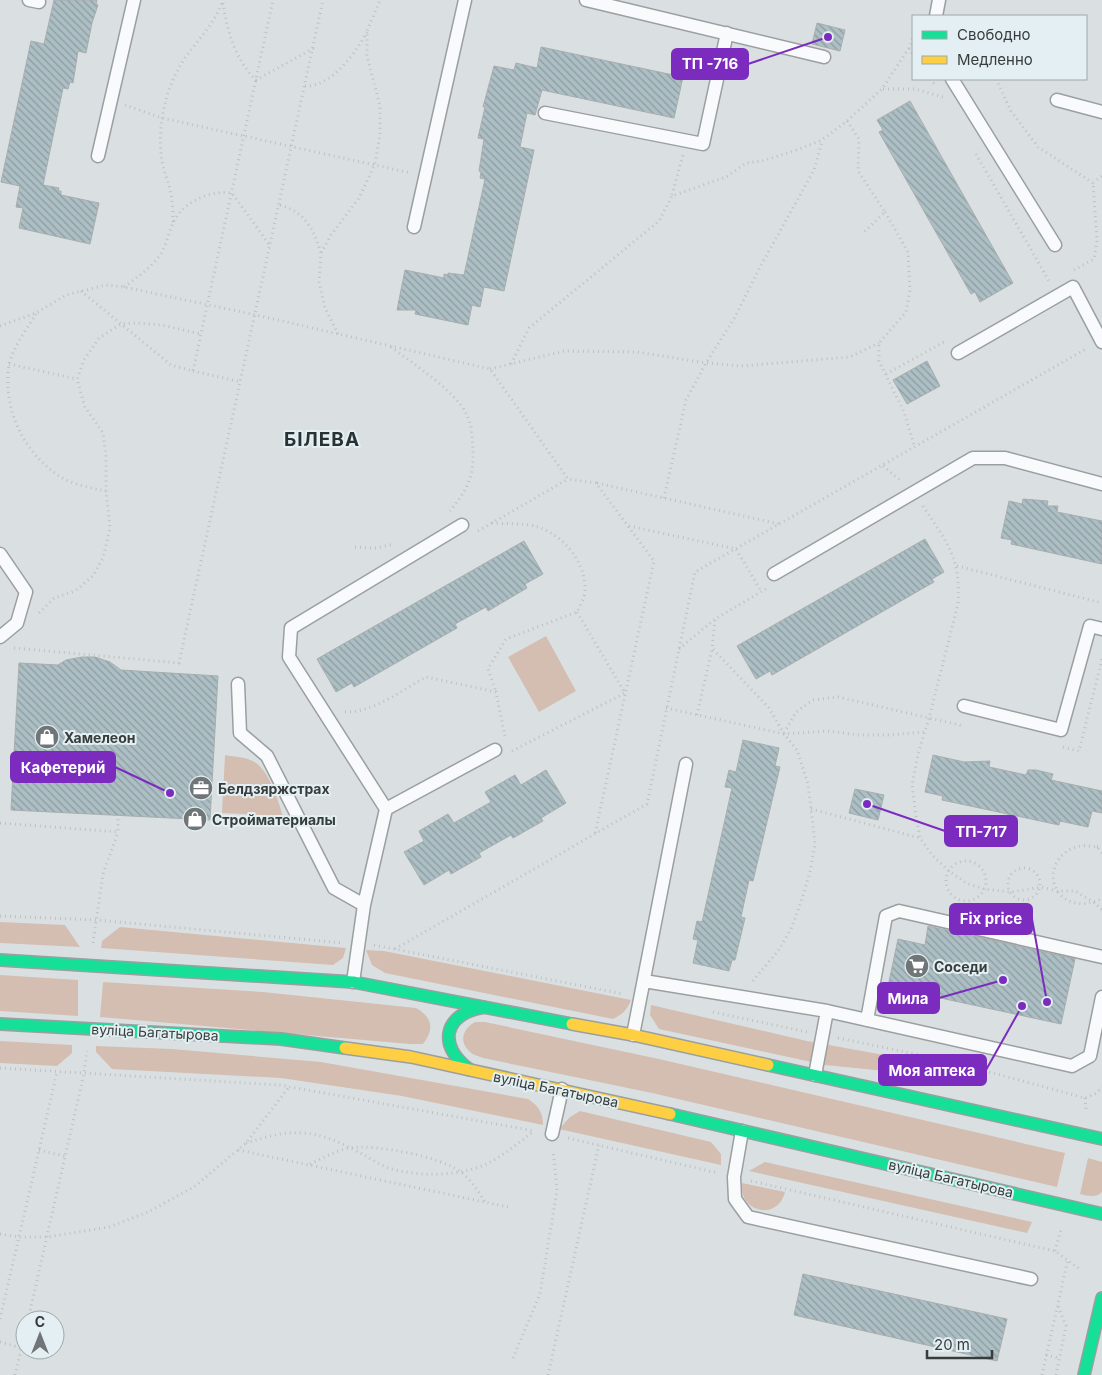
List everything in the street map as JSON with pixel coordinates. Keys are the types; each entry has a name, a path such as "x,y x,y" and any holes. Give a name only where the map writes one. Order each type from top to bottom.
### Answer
{"street":[{"path":"0,960 353,982 420,993 633,1035 1102,1139"},
{"path":"411,1058 427,1053 436,1044 442,1018 436,1005 420,993"},
{"path":"470,1070 462,1066 450,1051 449,1033 452,1024 466,1010 484,1007"},
{"name":"вуліца Багатырова","path":"0,1024 280,1039 411,1058 562,1089 1102,1214"},
{"path":"1084,1375 1102,1298"}],"lane":[{"path":"98,156 134,0"},
{"path":"414,227 465,0"},
{"path":"586,0 824,57"},
{"path":"936,15 939,0"},
{"path":"545,113 703,144 727,34"},
{"path":"953,80 1054,245"},
{"path":"1057,100 1102,112"},
{"path":"958,353 1073,287 1102,342"},
{"path":"772,580 914,492 973,458 1005,458 1102,484"},
{"path":"353,982 364,906 386,809 289,657 291,628 462,525"},
{"path":"0,554 26,592 18,623 3,642"},
{"path":"964,706 1061,730 1090,626 1102,629"},
{"path":"238,684 240,733 267,756 334,888 364,906"},
{"path":"386,809 495,750"},
{"path":"633,1035 686,764"},
{"path":"867,1020 886,916 899,911 1102,957"},
{"path":"644,981 827,1011 1072,1066 1090,1056 1102,997"},
{"path":"814,1075 827,1011"},
{"path":"552,1134 562,1089"},
{"path":"742,1131 734,1177 735,1199 748,1217 1031,1279"}],"path":[{"path":"193,371 273,0"},
{"path":"3,642 179,663 242,382 323,0"},
{"path":"305,86 314,86 346,63 359,46 380,0"},
{"path":"223,1 232,44 249,73 256,80"},
{"path":"124,287 158,258 168,240 173,222 171,194 162,161 160,142 162,118 169,89 180,65 208,29 223,1"},
{"path":"338,334 325,308 318,281 321,253 331,235 359,198 374,164 380,134 380,106 367,56 367,31"},
{"path":"672,196 726,177 746,163 770,159 822,140 847,121 882,89 909,48 912,40"},
{"path":"256,80 314,48"},
{"path":"909,48 912,53"},
{"path":"882,89 915,89 944,97 931,80"},
{"path":"996,80 1011,111 1038,147 1093,183"},
{"path":"110,100 162,118 426,176"},
{"path":"0,326 36,313 66,295 106,285 124,287 256,315 490,369 564,350 637,352 706,363 741,366 850,357 879,343 906,312 910,290 908,252 858,171 859,139 847,121"},
{"path":"511,364 529,328 659,221 672,196 686,140"},
{"path":"664,498 686,400 706,363 735,317 760,267 814,170 822,140"},
{"path":"973,148 1050,284"},
{"path":"1093,183 1102,176"},
{"path":"1068,274 1094,259 1097,241 1093,183"},
{"path":"173,222 199,198 213,193 232,194"},
{"path":"232,194 271,247"},
{"path":"280,205 290,208 306,219 315,234 321,253"},
{"path":"863,233 885,212"},
{"path":"80,291 171,365 242,382"},
{"path":"36,313 25,330 9,364 8,396 14,420 24,440 39,460 60,476 82,486 106,491"},
{"path":"33,619 54,598 75,591 93,576 103,558 110,528 103,433 85,407 77,379 84,360 99,338 121,324 136,323 162,326 201,334"},
{"path":"886,374 947,341"},
{"path":"395,949 647,804 695,572 1102,342"},
{"path":"879,343 880,361 904,412 915,448"},
{"path":"388,345 450,393 467,415 472,434 472,468 467,488 448,514"},
{"path":"9,364 77,379"},
{"path":"490,369 568,479"},
{"path":"883,466 914,492"},
{"path":"475,533 568,479 596,483 780,524"},
{"path":"595,834 654,560 596,483"},
{"path":"930,500 922,505 950,548 957,566 959,588 958,604 918,754 912,785 920,838 933,856 966,883 984,889 1010,892 1041,887 1057,891 1076,891 1095,903 1102,910"},
{"path":"492,523 536,526 556,536 573,552 583,574 585,592 577,612 506,638 488,669 496,692 505,738"},
{"path":"628,525 736,548 761,591"},
{"path":"356,547 376,548 401,543"},
{"path":"957,566 1102,602"},
{"path":"679,649 715,619 761,591 772,580"},
{"path":"577,612 625,693"},
{"path":"697,715 712,648 715,619"},
{"path":"712,648 769,708 784,734 798,750 808,784 814,844 810,872 794,920 778,951 738,996"},
{"path":"343,712 357,712 368,709 426,677 496,692"},
{"path":"507,754 625,693"},
{"path":"666,708 784,734 828,731 858,735 890,735 925,732"},
{"path":"811,809 920,838"},
{"path":"93,945 103,874 118,832 118,815"},
{"path":"0,823 118,832"},
{"path":"1102,846 1081,846 1067,850 1056,861 1053,878 1057,891 1065,898 1078,904 1095,903 1102,898"},
{"path":"1097,847 1102,853"},
{"path":"964,860 976,863 986,875 984,889 975,900 963,900 954,897 946,885 945,879 949,871 953,865 964,860"},
{"path":"1020,868 1033,870 1040,878 1041,887 1037,895 1028,900 1017,898 1010,892 1008,884 1010,875 1020,868"},
{"path":"0,916 97,920 374,945 640,996"},
{"path":"708,1011 814,1033"},
{"path":"833,1037 949,1061 1085,1098 1097,1093 1102,1087"},
{"path":"30,1310 84,1073 87,1050"},
{"path":"0,1319 57,1072"},
{"path":"0,1234 19,1237 47,1237 109,1227 148,1212 194,1187 246,1143 289,1087"},
{"path":"246,1143 284,1133 302,1132 323,1136 351,1148 386,1167 418,1173 450,1173 473,1169 493,1161 534,1131"},
{"path":"513,1358 540,1294 557,1190 552,1134"},
{"path":"548,1375 599,1145"},
{"path":"310,1164 333,1153 351,1148 376,1148 400,1151 428,1158 460,1171 473,1184 485,1202"},
{"path":"39,1150 65,1156"},
{"path":"238,1150 508,1207"},
{"path":"1055,1251 1061,1229"},
{"path":"1042,1375 1068,1259"},
{"path":"1056,1375 1066,1326 1057,1305"},
{"path":"0,1342 15,1346"},
{"path":"1046,1355 1059,1358"},
{"path":"15,1375 19,1360"}],"shaded area":[{"path":"546,636 576,691 539,712 508,657"},
{"path":"225,755 249,760 261,767 273,787 283,816 222,813"},
{"path":"0,922 65,925 80,947 0,943"},
{"path":"120,927 346,948 343,958 333,965 101,948 102,941"},
{"path":"366,950 384,951 631,1000 624,1011 613,1019 385,973 372,965"},
{"path":"0,975 78,980 78,1016 0,1011"},
{"path":"103,982 263,992 416,1008 426,1015 430,1028 427,1039 423,1044 410,1044 100,1017"},
{"path":"651,1005 807,1041 895,1057 905,1073 825,1065 659,1029 650,1015"},
{"path":"475,1022 485,1022 659,1059 1065,1153 1057,1187 652,1093 483,1058 470,1052 463,1039 465,1031"},
{"path":"0,1041 72,1045 72,1053 57,1066 0,1063"},
{"path":"96,1046 172,1049 321,1062 528,1099 540,1110 543,1125 402,1096 281,1078 112,1069 96,1052"},
{"path":"580,1111 711,1142 721,1154 721,1165 559,1129 570,1117"},
{"path":"1088,1158 1102,1162 1102,1192 1095,1196 1080,1194"},
{"path":"765,1162 1032,1222 1027,1233 749,1171"},
{"path":"742,1183 785,1192 781,1202 775,1207 769,1210 760,1210 751,1206 745,1199"}],"building":[{"path":"54,0 97,0 96,4 98,5 86,53 78,51 73,83 70,82 68,89 63,88 43,185 59,188 58,191 61,191 61,195 99,203 90,244 19,228 23,208 16,207 20,186 1,182 31,41 44,44"},
{"path":"817,23 845,30 840,51 812,44"},
{"path":"541,47 683,77 674,118 542,90 535,115 527,113 520,147 534,150 504,291 484,287 480,307 472,305 468,325 415,314 416,310 397,310 405,270 444,278 444,274 448,275 448,273 464,275 485,179 480,178 481,172 479,171 484,139 478,138 485,107 483,107 494,66 514,70 516,63 537,68"},
{"path":"910,101 1013,283 980,302 975,292 971,294 879,132 883,130 877,120"},
{"path":"927,361 940,386 907,404 893,380"},
{"path":"1023,499 1048,501 1047,506 1058,506 1057,512 1102,521 1102,564 1011,544 1012,540 1001,538 1009,501 1022,504"},
{"path":"925,539 944,572 932,579 934,582 772,675 770,671 756,679 737,646"},
{"path":"524,541 543,574 525,584 527,588 488,611 486,607 455,624 457,628 354,687 352,683 336,692 317,659"},
{"path":"95,657 110,662 121,670 218,676 210,820 11,810 19,663 58,665 66,660"},
{"path":"743,740 779,748 775,766 780,767 753,881 749,880 741,917 745,918 735,960 732,960 729,971 693,963 698,940 693,939 697,921 702,922 732,788 725,787 729,770 736,772"},
{"path":"933,755 964,762 990,761 989,767 1026,775 1028,770 1053,774 1051,780 1102,791 1102,813 1092,811 1088,827 1060,821 1059,825 942,800 943,796 925,792"},
{"path":"546,770 566,803 541,818 543,821 513,838 511,835 479,853 481,857 451,874 449,870 424,885 404,852 424,841 419,831 448,814 454,823 491,802 485,792 515,775 521,785"},
{"path":"855,789 884,795 878,820 849,813"},
{"path":"928,926 1075,959 1061,1024 936,997 934,1006 886,996 898,939 925,945"},
{"path":"803,1274 1007,1319 997,1361 794,1315"}],"traffic: fast":[{"path":"0,960 353,982 572,1024"},
{"path":"470,1070 459,1061 452,1051 449,1032 460,1016 484,1007"},
{"path":"0,1024 281,1039 345,1048"},
{"path":"768,1065 1102,1139"},
{"path":"670,1114 1102,1214"},
{"path":"1084,1375 1102,1298"}],"traffic: slow":[{"path":"572,1024 633,1035 768,1065"},
{"path":"345,1048 411,1057 670,1114"}],"place":[{"name":"ТП -716","path":"828,37"},
{"name":"Хамелеон","path":"47,737"},
{"name":"Белдзяржстрах","path":"201,788"},
{"name":"Кафетерий","path":"170,793"},
{"name":"ТП-717","path":"867,804"},
{"name":"Стройматериалы","path":"195,819"},
{"name":"Соседи","path":"917,966"},
{"name":"Мила","path":"1003,980"},
{"name":"Fix price","path":"1047,1002"},
{"name":"Моя аптека","path":"1022,1006"}],"district":[{"name":"БІЛЕВА","path":"322,439"}]}
